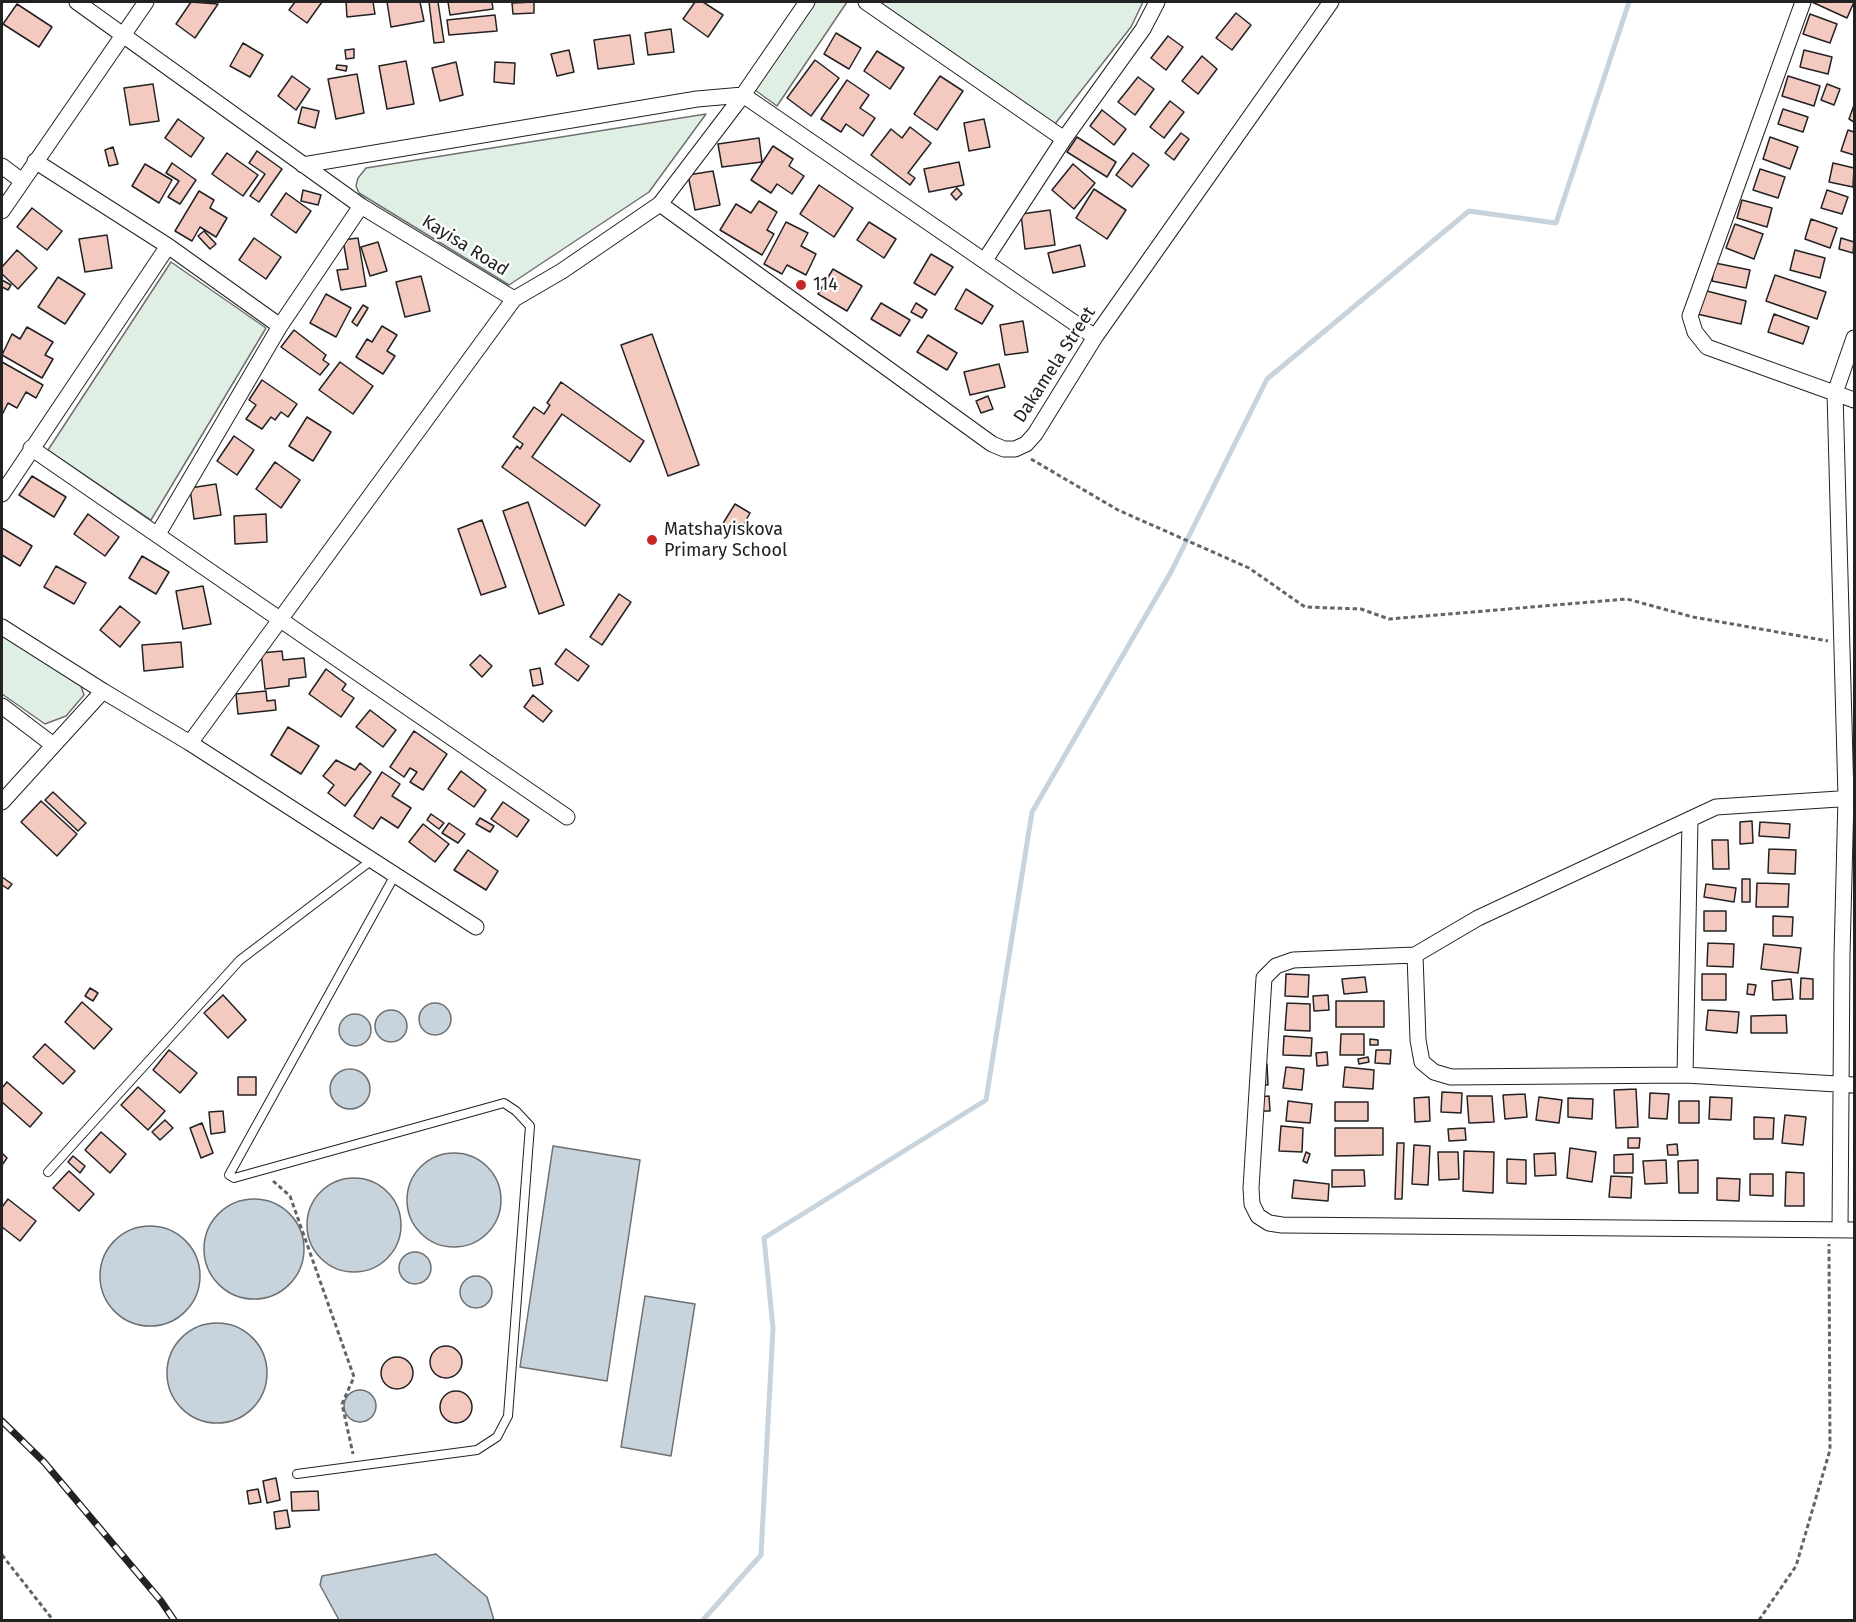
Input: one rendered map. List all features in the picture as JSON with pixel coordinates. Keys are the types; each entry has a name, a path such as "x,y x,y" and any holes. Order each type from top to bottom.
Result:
{"street":[{"name":"Kayisa Road","path":"78,2 361,206 514,299 562,271 660,204 743,94 807,2"},
{"path":"2,211 146,2"},
{"path":"866,2 1064,139"},
{"path":"985,260 1064,139 1143,29 1157,2"},
{"name":"Dakamela Street","path":"1004,449 1026,444 1035,434 1095,337 1331,2"},
{"path":"1803,2 1690,316 1695,332 1707,347 1854,400"},
{"path":"303,165 697,99 743,94 1095,337"},
{"path":"35,161 168,246 280,327"},
{"path":"2,166 22,181"},
{"path":"660,204 992,444 1004,449"},
{"path":"158,534 280,327 361,206"},
{"path":"2,494 168,246"},
{"path":"190,743 514,299"},
{"path":"1850,798 1716,807 1478,918 1415,955 1293,960 1276,966 1264,978 1251,1188 1252,1204 1258,1216 1269,1223 1841,1230 1848,1085 1850,798 1848,644 1835,393 1854,338"},
{"path":"31,448 567,817"},
{"path":"2,627 190,743 476,927"},
{"path":"2,802 52,744 103,691"},
{"path":"2,706 52,744"},
{"path":"1684,1075 1690,819"},
{"path":"1415,955 1418,1040 1422,1062 1434,1072 1451,1077 1684,1075 1848,1085"}],"lane":[{"path":"48,1172 240,960 373,859"},
{"path":"297,1474 477,1450 497,1437 508,1416 530,1126 516,1111 504,1103 234,1178 229,1175 395,875"}],"path":[{"path":"1004,449 1038,461 1118,510 1249,568 1305,607 1361,609 1389,619 1627,599 1693,617 1848,644"},
{"path":"268,1176 290,1196 354,1377 342,1404 357,1466"},
{"path":"1759,1620 1796,1566 1830,1450 1841,1230"},
{"path":"2,1555 53,1620"}],"green space":[{"path":"814,2 847,2 777,106 755,90 755,86"},
{"path":"879,2 1143,2 1131,27 1055,124"},
{"path":"706,114 649,192 509,285 359,193 356,186 358,178 366,168"},
{"path":"171,262 266,328 151,520 48,450"},
{"path":"2,632 80,683 84,695 66,716 45,724 2,694"}],"shaded area":[{"path":"435,1003 446,1008 451,1019 446,1030 435,1035 424,1030 419,1019 424,1008"},
{"path":"391,1010 402,1015 407,1026 402,1037 391,1042 380,1037 375,1026 380,1015"},
{"path":"355,1014 366,1019 371,1030 366,1041 355,1046 344,1041 339,1030 344,1019"},
{"path":"350,1069 358,1070 364,1075 369,1081 369,1097 364,1103 358,1108 350,1109 342,1108 336,1103 331,1097 330,1089 331,1081 336,1075 342,1070"},
{"path":"553,1146 640,1160 607,1381 520,1367"},
{"path":"445,1153 463,1153 488,1166 498,1182 501,1200 498,1218 488,1234 463,1247 445,1247 420,1234 407,1209 407,1191 420,1166"},
{"path":"345,1178 363,1178 388,1191 398,1207 401,1225 398,1243 388,1259 363,1272 345,1272 320,1259 307,1234 307,1216 320,1191"},
{"path":"254,1199 273,1203 289,1214 300,1230 304,1249 300,1268 289,1284 273,1295 254,1299 235,1295 219,1284 208,1268 204,1249 208,1230 219,1214 235,1203"},
{"path":"150,1226 169,1230 185,1241 196,1257 200,1276 196,1295 185,1311 169,1322 150,1326 131,1322 115,1311 104,1295 100,1276 104,1257 115,1241 131,1230"},
{"path":"415,1252 426,1257 431,1268 426,1279 415,1284 404,1279 399,1268 404,1257"},
{"path":"476,1276 487,1281 492,1292 487,1303 476,1308 465,1303 460,1292 465,1281"},
{"path":"645,1296 695,1304 671,1456 621,1447"},
{"path":"217,1323 236,1327 252,1338 263,1354 267,1373 263,1392 252,1408 236,1419 217,1423 198,1419 182,1408 171,1392 167,1373 171,1354 182,1338 198,1327"},
{"path":"360,1390 371,1395 376,1406 371,1417 360,1422 349,1417 344,1406 349,1395"},
{"path":"436,1554 487,1597 494,1620 339,1620 320,1585 322,1576"}],"building":[{"path":"191,2 218,4 195,38 176,24"},
{"path":"295,2 322,2 307,23 289,10"},
{"path":"346,2 373,2 375,14 347,17"},
{"path":"387,2 420,2 424,21 391,27"},
{"path":"429,2 438,2 444,42 434,43"},
{"path":"448,2 492,2 493,9 450,15"},
{"path":"534,2 534,13 513,14 512,3"},
{"path":"695,2 703,2 723,15 708,37 683,19"},
{"path":"1812,2 1854,2 1847,18"},
{"path":"17,4 52,27 39,47 3,24"},
{"path":"1236,13 1251,25 1232,50 1216,38"},
{"path":"1810,14 1837,24 1830,43 1803,34"},
{"path":"495,15 497,31 449,35 447,20"},
{"path":"671,29 674,52 648,55 645,33"},
{"path":"836,33 861,48 849,69 824,54"},
{"path":"630,35 634,64 598,69 594,40"},
{"path":"1168,36 1183,47 1166,70 1151,58"},
{"path":"243,43 263,55 250,77 230,66"},
{"path":"354,49 354,58 346,59 345,50"},
{"path":"569,50 574,72 557,76 551,54"},
{"path":"1804,50 1832,57 1828,74 1800,67"},
{"path":"877,51 904,68 890,89 864,71"},
{"path":"1202,56 1217,69 1198,94 1182,81"},
{"path":"815,60 839,78 811,116 787,98"},
{"path":"406,61 414,104 387,109 379,66"},
{"path":"456,62 463,95 440,101 432,68"},
{"path":"495,62 515,63 514,84 494,82"},
{"path":"337,65 347,66 346,71 336,69"},
{"path":"357,74 364,113 336,119 328,79"},
{"path":"292,76 310,89 296,110 278,96"},
{"path":"940,76 963,91 937,130 914,114"},
{"path":"1788,76 1820,86 1814,106 1782,96"},
{"path":"1138,77 1154,89 1135,115 1118,102"},
{"path":"847,80 869,95 860,108 875,118 863,136 846,124 841,132 821,119"},
{"path":"153,84 159,121 130,125 124,88"},
{"path":"1827,84 1840,89 1834,105 1821,100"},
{"path":"1170,101 1184,112 1164,138 1150,127"},
{"path":"1854,105 1854,122 1849,119"},
{"path":"302,107 319,111 315,128 298,123"},
{"path":"1783,109 1808,117 1803,132 1778,124"},
{"path":"1102,110 1126,129 1114,145 1090,126"},
{"path":"178,119 204,138 191,157 165,138"},
{"path":"984,119 990,147 969,151 964,123"},
{"path":"910,127 931,143 908,173 915,178 910,185 871,155 891,129 902,138"},
{"path":"1848,130 1854,132 1854,155 1841,151"},
{"path":"1181,133 1189,139 1174,160 1165,153"},
{"path":"1077,137 1116,162 1107,177 1067,152"},
{"path":"1770,137 1798,147 1790,169 1763,159"},
{"path":"759,138 762,162 722,167 718,144"},
{"path":"773,146 793,159 789,166 804,176 792,194 777,184 771,193 751,180"},
{"path":"113,147 118,164 109,166 105,150"},
{"path":"257,151 282,169 259,202 250,196 265,174 249,163"},
{"path":"227,153 258,175 243,196 212,174"},
{"path":"1133,153 1149,165 1132,187 1116,175"},
{"path":"959,162 964,185 929,192 924,169"},
{"path":"172,163 196,180 180,204 168,197 179,181 166,173"},
{"path":"1833,163 1854,168 1853,187 1829,182"},
{"path":"145,164 172,180 159,203 132,186"},
{"path":"1073,164 1095,183 1074,209 1052,190"},
{"path":"1760,169 1785,177 1778,198 1753,190"},
{"path":"713,171 720,205 695,210 688,175"},
{"path":"819,185 853,208 834,237 800,214"},
{"path":"957,188 962,194 956,200 951,194"},
{"path":"1094,189 1126,210 1107,239 1076,218"},
{"path":"303,190 321,195 318,205 301,201"},
{"path":"1827,190 1848,197 1842,214 1821,208"},
{"path":"199,191 214,200 210,208 227,218 216,237 200,227 192,241 175,231"},
{"path":"286,193 311,211 296,233 271,215"},
{"path":"1742,200 1772,208 1767,227 1737,218"},
{"path":"759,201 777,212 767,230 774,234 762,255 720,230 736,204 751,213"},
{"path":"32,208 62,231 47,250 17,227"},
{"path":"1050,210 1055,245 1025,249 1021,214"},
{"path":"1811,219 1837,228 1830,248 1805,239"},
{"path":"786,222 808,233 801,246 816,254 806,275 787,265 782,274 764,264"},
{"path":"869,222 896,239 884,258 857,240"},
{"path":"1735,224 1763,234 1754,259 1726,248"},
{"path":"204,231 216,244 210,249 198,236"},
{"path":"107,235 112,268 85,272 79,239"},
{"path":"254,238 281,257 266,279 239,260"},
{"path":"358,238 366,286 341,290 337,270 348,269 343,240"},
{"path":"1841,238 1854,242 1853,253 1839,249"},
{"path":"378,242 387,271 370,276 361,247"},
{"path":"1080,245 1085,266 1053,273 1048,253"},
{"path":"17,250 37,268 18,289 2,274 2,267"},
{"path":"1795,250 1825,258 1820,278 1790,270"},
{"path":"931,254 953,267 935,295 914,283"},
{"path":"1715,263 1750,270 1746,288 1712,281"},
{"path":"833,269 862,286 847,311 818,294"},
{"path":"1775,275 1826,292 1817,319 1766,301"},
{"path":"421,276 430,311 405,317 396,282"},
{"path":"58,277 85,294 65,324 38,307"},
{"path":"2,280 11,285 8,290 2,287"},
{"path":"966,289 993,306 982,324 955,309"},
{"path":"1703,290 1746,301 1741,324 1697,314"},
{"path":"326,294 351,308 336,337 310,323"},
{"path":"881,303 910,320 900,336 871,319"},
{"path":"916,303 927,310 922,318 911,312"},
{"path":"363,305 368,308 357,326 352,322"},
{"path":"1774,314 1809,327 1803,344 1768,332"},
{"path":"1023,321 1028,352 1005,355 1000,325"},
{"path":"382,326 397,335 387,351 395,356 383,374 356,357 367,339 372,342"},
{"path":"27,327 53,342 45,355 53,359 42,378 2,355 12,334 20,339"},
{"path":"294,330 326,355 323,360 329,364 320,375 281,347"},
{"path":"652,334 699,465 668,476 621,345"},
{"path":"928,335 957,353 947,370 917,352"},
{"path":"2,362 43,385 36,398 26,392 17,408 8,403 2,415"},
{"path":"340,362 373,386 353,414 319,390"},
{"path":"999,364 1005,387 970,395 964,372"},
{"path":"262,380 297,404 288,417 281,412 275,420 271,417 262,429 246,419 256,405 249,400"},
{"path":"561,382 644,441 630,462 562,414 532,457 600,505 585,526 502,467 517,446 520,449 523,444 513,437 534,407 544,414 550,405 547,403"},
{"path":"988,396 993,409 981,413 976,401"},
{"path":"307,417 331,432 313,461 289,446"},
{"path":"234,436 254,450 237,475 217,461"},
{"path":"275,462 300,480 281,508 256,489"},
{"path":"32,476 66,497 54,517 19,495"},
{"path":"216,484 221,515 194,519 190,488"},
{"path":"528,502 564,605 539,614 503,511"},
{"path":"735,504 750,513 738,535 722,525"},
{"path":"88,514 119,537 105,556 74,534"},
{"path":"266,514 267,542 235,544 234,516"},
{"path":"482,520 506,587 481,595 458,529"},
{"path":"2,528 32,546 20,566 2,555"},
{"path":"142,556 169,572 156,594 129,578"},
{"path":"56,566 86,583 74,604 44,587"},
{"path":"203,586 211,624 183,629 176,591"},
{"path":"619,594 631,602 602,645 590,637"},
{"path":"120,606 140,622 120,647 100,630"},
{"path":"181,642 183,667 144,671 142,645"},
{"path":"566,649 589,666 578,681 555,664"},
{"path":"282,651 283,660 304,658 306,677 289,679 289,686 265,689 261,653"},
{"path":"480,655 492,666 482,677 470,665"},
{"path":"540,668 543,684 533,686 530,670"},
{"path":"326,669 346,684 342,690 354,698 341,717 309,694"},
{"path":"266,691 267,701 275,700 276,710 238,714 236,694"},
{"path":"533,695 552,711 543,722 524,707"},
{"path":"370,710 396,730 383,747 356,727"},
{"path":"288,727 319,746 301,774 271,755"},
{"path":"414,731 447,754 423,790 410,782 417,772 410,768 404,777 390,767"},
{"path":"336,760 355,770 360,763 371,772 345,806 328,793 334,785 323,776"},
{"path":"461,771 486,790 474,807 448,789"},
{"path":"382,772 400,784 392,796 411,808 398,828 381,817 373,829 354,816"},
{"path":"53,792 86,823 78,831 45,800"},
{"path":"41,801 77,834 57,856 21,822"},
{"path":"503,802 529,820 517,837 491,819"},
{"path":"431,814 444,823 439,829 427,820"},
{"path":"480,818 494,826 490,832 476,824"},
{"path":"1752,821 1753,843 1740,844 1740,822"},
{"path":"1760,822 1790,824 1789,838 1759,836"},
{"path":"449,823 465,834 458,843 442,833"},
{"path":"423,824 449,844 435,862 409,842"},
{"path":"1712,840 1728,840 1729,869 1713,869"},
{"path":"1769,849 1796,850 1795,874 1768,873"},
{"path":"468,850 498,871 486,890 454,870"},
{"path":"2,877 12,884 8,889 2,885"},
{"path":"1742,879 1750,879 1750,902 1742,902"},
{"path":"1757,883 1789,884 1788,907 1756,907"},
{"path":"1706,884 1736,888 1734,902 1704,897"},
{"path":"1704,911 1726,911 1726,931 1704,931"},
{"path":"1773,916 1793,917 1792,936 1773,936"},
{"path":"1708,943 1734,944 1733,967 1707,966"},
{"path":"1764,944 1801,948 1798,973 1761,969"},
{"path":"1286,974 1309,975 1308,997 1285,996"},
{"path":"1702,974 1726,974 1726,1000 1702,1000"},
{"path":"1365,977 1367,992 1344,994 1342,979"},
{"path":"1801,978 1813,979 1813,999 1800,999"},
{"path":"1791,979 1793,999 1773,1000 1772,981"},
{"path":"1748,984 1756,985 1754,995 1747,994"},
{"path":"90,988 98,993 93,1001 85,996"},
{"path":"223,995 246,1020 228,1038 204,1013"},
{"path":"1328,995 1329,1010 1314,1011 1313,996"},
{"path":"1336,1001 1384,1001 1384,1027 1336,1027"},
{"path":"82,1002 112,1029 94,1049 65,1022"},
{"path":"1287,1003 1310,1004 1310,1031 1285,1030"},
{"path":"1708,1010 1739,1012 1737,1033 1706,1030"},
{"path":"1786,1015 1787,1033 1751,1033 1751,1016"},
{"path":"1341,1034 1364,1034 1364,1055 1340,1055"},
{"path":"1284,1036 1312,1038 1311,1056 1283,1055"},
{"path":"1370,1039 1378,1040 1378,1045 1370,1045"},
{"path":"45,1044 75,1071 63,1084 33,1057"},
{"path":"169,1050 197,1073 180,1093 153,1070"},
{"path":"1376,1050 1391,1050 1390,1064 1375,1063"},
{"path":"1327,1052 1328,1065 1317,1066 1316,1053"},
{"path":"1368,1057 1369,1062 1359,1064 1358,1059"},
{"path":"1267,1064 1268,1085 1263,1085 1262,1065"},
{"path":"1286,1067 1304,1069 1302,1090 1283,1088"},
{"path":"1345,1067 1374,1070 1373,1089 1343,1087"},
{"path":"238,1077 256,1077 256,1095 238,1095"},
{"path":"7,1082 42,1113 30,1127 2,1102 2,1088"},
{"path":"138,1087 165,1111 148,1130 121,1105"},
{"path":"1636,1089 1638,1127 1616,1128 1614,1090"},
{"path":"1442,1092 1462,1093 1461,1113 1441,1112"},
{"path":"1650,1093 1669,1094 1667,1119 1649,1118"},
{"path":"1525,1094 1527,1117 1505,1119 1503,1095"},
{"path":"1269,1096 1270,1111 1262,1111 1260,1097"},
{"path":"1467,1096 1492,1096 1494,1122 1469,1123"},
{"path":"1429,1097 1430,1121 1415,1122 1414,1098"},
{"path":"1539,1097 1562,1100 1559,1123 1536,1120"},
{"path":"1710,1097 1732,1098 1731,1120 1709,1119"},
{"path":"1568,1098 1593,1099 1592,1119 1568,1117"},
{"path":"1288,1101 1312,1104 1310,1123 1286,1121"},
{"path":"1679,1101 1699,1101 1699,1123 1679,1123"},
{"path":"1335,1102 1368,1102 1368,1121 1335,1121"},
{"path":"223,1111 225,1132 211,1134 209,1112"},
{"path":"1785,1115 1806,1117 1803,1145 1782,1143"},
{"path":"1754,1117 1774,1118 1773,1139 1754,1139"},
{"path":"165,1120 173,1128 160,1140 152,1132"},
{"path":"202,1123 213,1153 201,1158 190,1128"},
{"path":"1281,1126 1303,1128 1302,1152 1279,1151"},
{"path":"1335,1128 1383,1128 1383,1155 1335,1156"},
{"path":"1465,1128 1466,1140 1449,1141 1448,1129"},
{"path":"101,1132 126,1154 110,1173 85,1150"},
{"path":"1628,1138 1640,1138 1639,1148 1628,1148"},
{"path":"1397,1143 1404,1143 1402,1199 1395,1199"},
{"path":"1677,1144 1678,1155 1668,1155 1667,1145"},
{"path":"1414,1145 1430,1146 1428,1185 1412,1184"},
{"path":"1570,1148 1596,1152 1592,1182 1567,1178"},
{"path":"1464,1151 1494,1152 1493,1193 1463,1191"},
{"path":"1306,1152 1310,1154 1307,1163 1303,1161"},
{"path":"1438,1152 1458,1152 1459,1179 1439,1180"},
{"path":"2,1153 7,1158 2,1165"},
{"path":"1555,1153 1556,1175 1535,1176 1534,1154"},
{"path":"1633,1154 1633,1173 1614,1173 1614,1155"},
{"path":"73,1156 85,1166 80,1173 68,1162"},
{"path":"1507,1159 1526,1160 1526,1184 1507,1183"},
{"path":"1666,1160 1667,1183 1645,1184 1643,1161"},
{"path":"1698,1160 1698,1193 1679,1193 1678,1161"},
{"path":"1332,1170 1364,1170 1365,1186 1332,1187"},
{"path":"69,1171 94,1194 79,1211 53,1188"},
{"path":"1786,1172 1804,1173 1804,1206 1785,1206"},
{"path":"1750,1174 1773,1174 1773,1196 1750,1195"},
{"path":"1611,1176 1632,1177 1631,1198 1609,1197"},
{"path":"1717,1178 1740,1179 1739,1201 1717,1200"},
{"path":"1294,1180 1329,1184 1328,1201 1292,1198"},
{"path":"8,1199 36,1221 20,1241 2,1227 2,1207"},
{"path":"446,1346 457,1351 462,1362 457,1373 446,1378 435,1373 430,1362 435,1351"},
{"path":"397,1357 408,1362 413,1373 408,1384 397,1389 386,1384 381,1373 386,1362"},
{"path":"456,1391 467,1396 472,1407 467,1418 456,1423 445,1418 440,1407 445,1396"},
{"path":"276,1478 280,1500 267,1503 263,1481"},
{"path":"258,1489 261,1502 249,1504 247,1491"},
{"path":"318,1491 319,1510 292,1511 291,1492"},
{"path":"287,1510 290,1527 276,1529 274,1512"}],"waterway":[{"path":"703,1620 761,1555 773,1328 764,1238 986,1100 1032,812 1171,572 1267,379 1469,211 1556,223 1629,2"}],"railway":[{"path":"2,1421 44,1462 161,1601 174,1620"}],"place":[{"name":"114","path":"801,285"},
{"name":"Matshayiskova Primary School","path":"652,540"}]}
